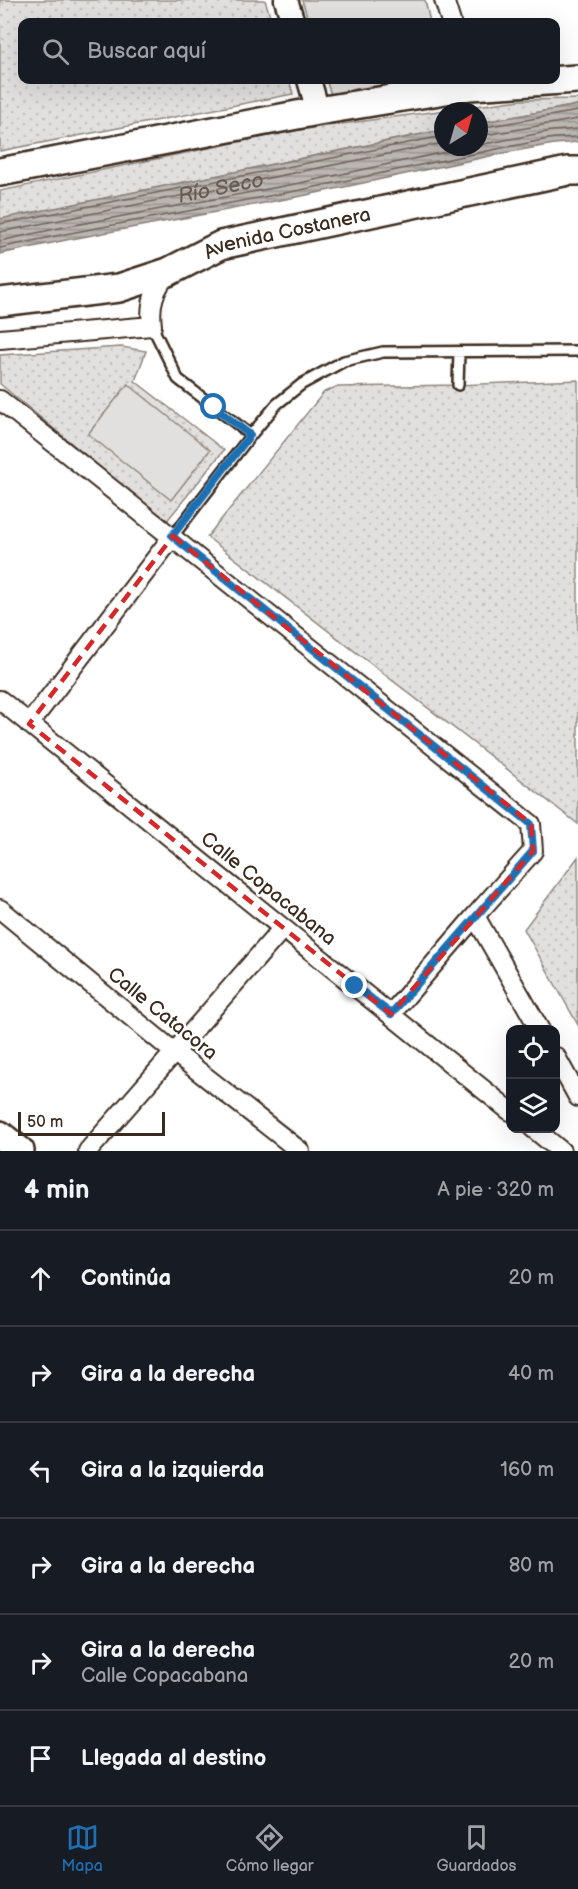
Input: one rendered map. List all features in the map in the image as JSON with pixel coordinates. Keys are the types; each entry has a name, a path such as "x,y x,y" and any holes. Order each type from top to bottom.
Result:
{"main road":[{"path":"560,80 578,79"},
{"path":"0,172 464,84"},
{"name":"Avenida Costanera","path":"0,302 119,288 168,272 221,245 568,171 578,171"},
{"path":"0,1135 20,1151"}],"street":[{"path":"286,0 291,18"},
{"path":"444,0 450,18"},
{"path":"310,84 318,111"},
{"path":"0,339 152,326 150,310 153,298 157,287 168,272"},
{"path":"0,400 531,824 533,851 391,1014"},
{"path":"29,724 172,536"},
{"name":"Calle Copacabana","path":"0,700 506,1108"},
{"name":"Calle Catacora","path":"0,909 174,1052 300,1151"},
{"path":"475,916 538,1025"},
{"path":"88,1151 283,928"},
{"path":"560,1066 578,1097"},
{"path":"539,1133 561,1151"}],"lane":[{"path":"152,326 178,379 250,435"},
{"path":"172,536 250,435 277,404 302,384 344,361 384,352 578,351"},
{"path":"458,385 459,352"}],"highlighted area":[{"path":"173,536 531,824 533,851 391,1014 29,724"}],"shaded area":[{"path":"0,0 265,0 271,18 18,18 18,84 290,84 293,94 0,151"},
{"path":"302,0 425,0 429,18 308,18"},
{"path":"327,84 392,84 331,95"},
{"path":"578,99 578,105 488,121 488,104 521,100"},
{"path":"434,112 434,132 0,219 0,191 297,130"},
{"path":"121,347 146,351 135,381 224,450 166,522 0,384 0,355"},
{"path":"578,380 578,824 207,537 324,392 336,387"},
{"path":"128,384 210,450 171,500 88,434"},
{"path":"578,857 578,1025 524,929"}],"water":[{"name":"Río Seco","path":"578,105 578,142 504,153 302,196 0,254 0,219 434,132 434,156 488,156 488,121"}],"route":[{"path":"214,407 250,435 172,536 531,824 533,851 391,1014 355,986"}]}
